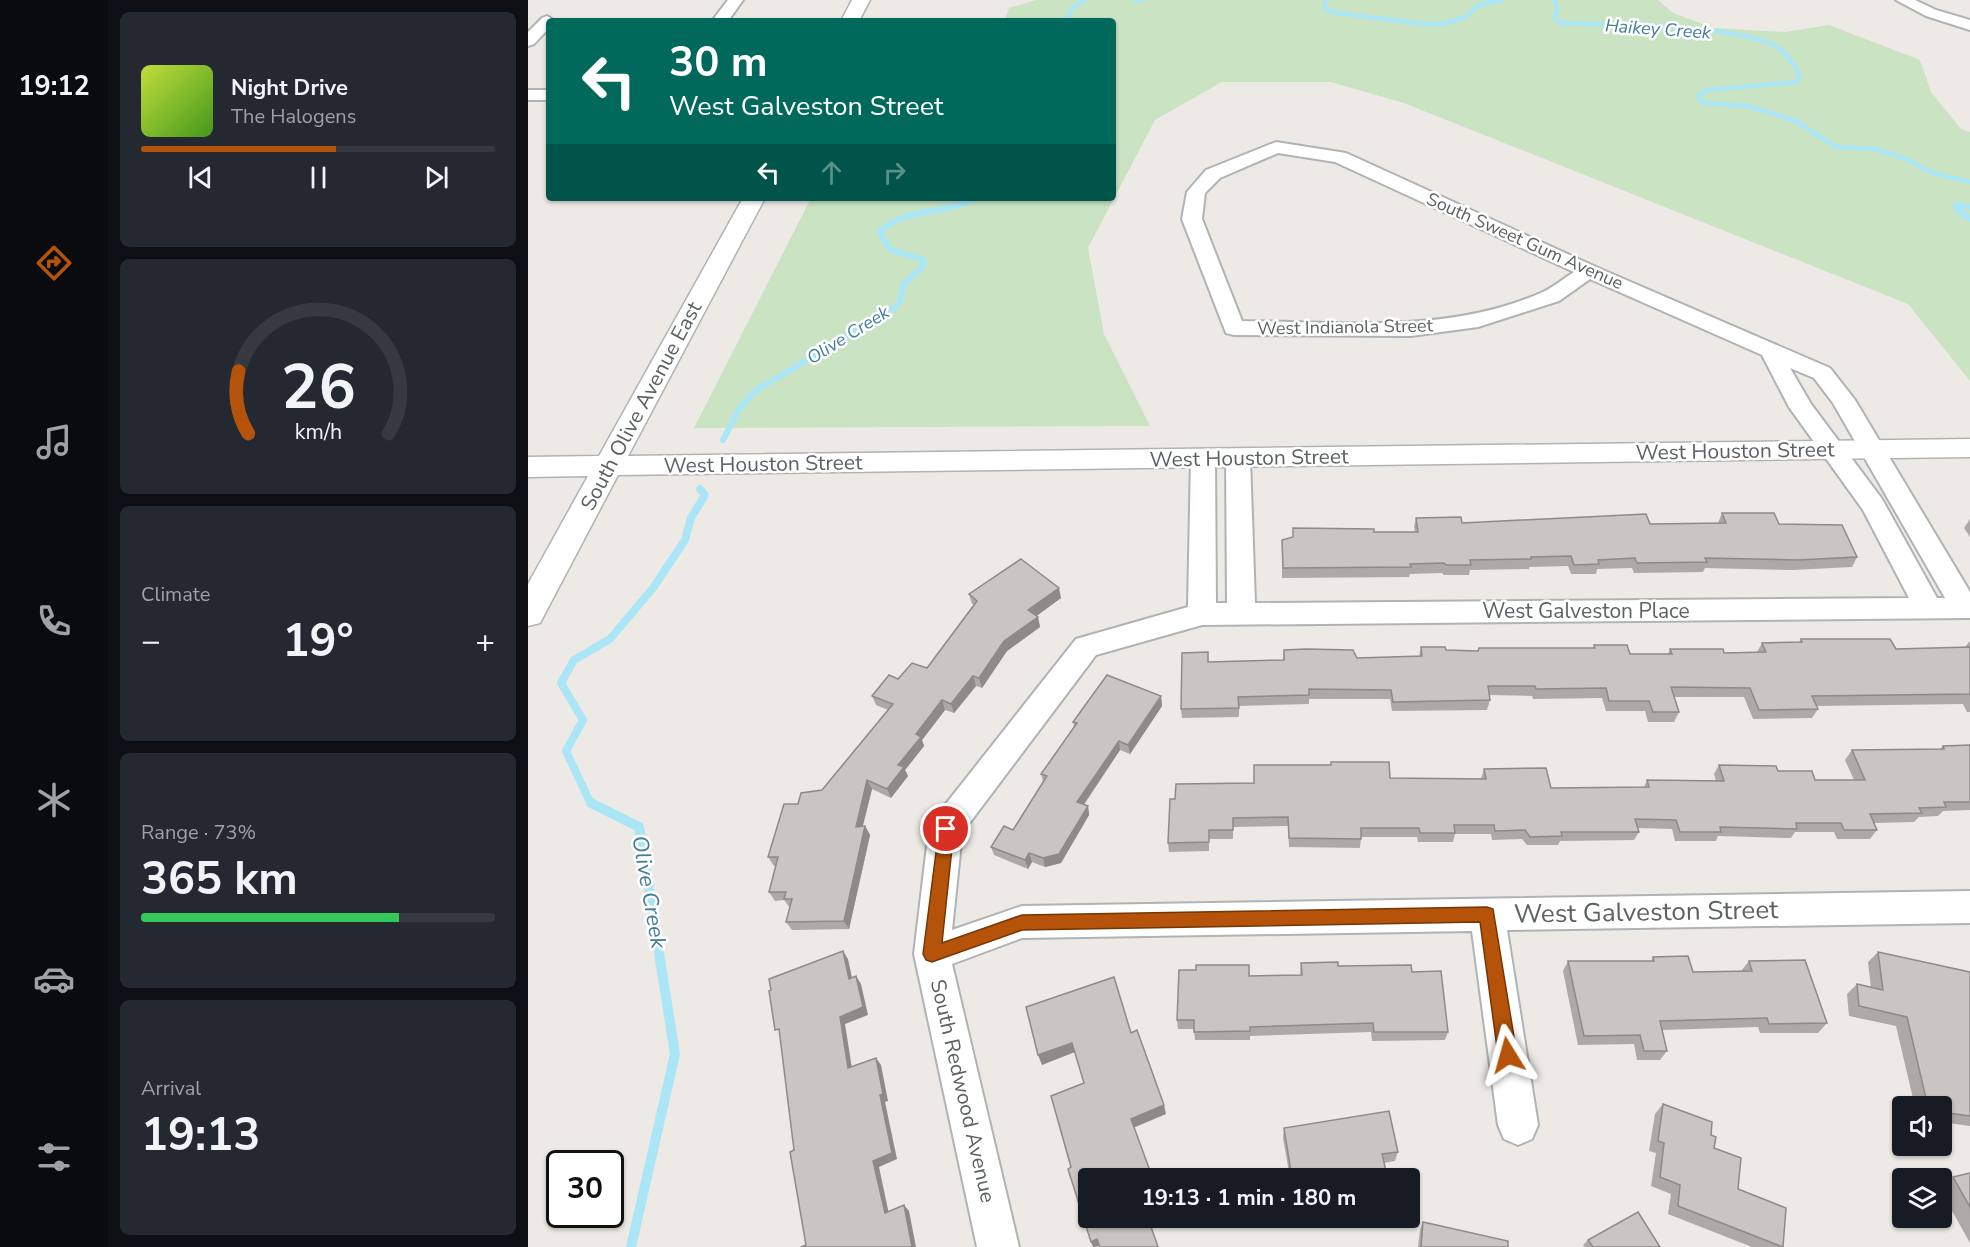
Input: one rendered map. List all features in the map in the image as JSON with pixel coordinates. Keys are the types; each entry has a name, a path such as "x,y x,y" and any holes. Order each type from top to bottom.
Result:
{"main road":[{"path":"852,18 861,0"},
{"name":"South Olive Avenue East","path":"528,614 752,201"},
{"name":"West Houston Street","path":"528,467 1970,448"}],"street":[{"path":"722,18 736,0"},
{"path":"1903,0 1931,13 1970,25"},
{"path":"528,21 546,21"},
{"path":"528,41 546,22"},
{"path":"528,95 546,95"},
{"name":"South Sweet Gum Avenue","path":"1234,328 1192,219 1196,192 1213,174 1276,147 1340,157 1589,271 1822,373 1843,400 1967,608"},
{"name":"West Indianola Street","path":"1234,328 1411,329 1478,320 1551,296 1589,271"},
{"path":"1771,350 1781,376 1805,415 1865,494 1929,608"},
{"path":"1202,614 1203,458"},
{"path":"1238,458 1241,614"},
{"name":"West Galveston Place","path":"1202,614 1967,608"},
{"name":"South Redwood Avenue","path":"998,1247 932,954 946,829 1086,646 1202,614"},
{"name":"West Galveston Street","path":"932,954 1022,922 1970,907"},
{"path":"1487,914 1518,1125"}],"green space":[{"path":"1036,0 1658,0 1673,13 1713,28 1785,32 1829,25 1920,60 1931,92 1961,129 1970,132 1970,381 1908,304 1404,103 1331,82 1222,82 1155,120 1116,195 1116,18 1006,18 1009,8"},
{"path":"809,201 1113,201 1088,248 1104,334 1150,426 694,428"}],"building":[{"path":"1722,513 1774,513 1779,524 1842,525 1857,557 1798,560 1705,558 1707,562 1637,563 1635,558 1598,560 1599,564 1574,565 1571,556 1470,560 1471,565 1446,565 1444,563 1410,564 1411,567 1283,568 1282,540 1293,537 1293,528 1418,532 1416,518 1461,517 1462,523 1646,514 1650,524 1726,523"},
{"path":"1021,559 1059,588 1028,610 1038,617 1004,641 979,678 973,676 951,704 942,700 916,734 921,737 898,765 904,767 887,789 867,780 856,827 865,826 844,921 786,922 792,899 784,899 786,892 769,892 778,857 768,857 784,804 798,804 801,793 822,790 893,704 872,696 889,675 898,679 912,663 927,668 977,601 969,594"},
{"path":"1801,639 1890,639 1896,649 1970,647 1970,694 1812,696 1818,709 1759,710 1750,688 1671,687 1679,712 1653,712 1649,701 1609,701 1606,688 1536,689 1535,686 1488,686 1490,700 1393,702 1391,690 1309,689 1309,695 1238,697 1239,708 1181,709 1182,653 1208,652 1208,662 1284,660 1284,650 1306,649 1353,650 1357,658 1422,656 1421,647 1478,651 1479,648 1595,648 1594,645 1627,645 1630,654 1672,654 1670,649 1723,649 1724,653 1766,652 1762,643 1802,642"},
{"path":"1107,675 1161,696 1128,745 1119,741 1077,802 1088,806 1059,854 1043,858 1029,853 1025,860 991,847 1004,826 1013,830 1047,776 1041,774 1077,723 1073,722"},
{"path":"1970,745 1970,802 1944,802 1946,807 1919,808 1922,813 1870,814 1877,830 1844,830 1841,823 1796,823 1797,829 1720,827 1721,832 1680,832 1676,820 1635,819 1639,832 1561,832 1562,836 1530,837 1525,830 1495,831 1494,825 1454,825 1455,833 1420,833 1419,828 1361,828 1361,839 1289,838 1288,817 1233,818 1233,830 1209,830 1209,842 1168,843 1170,799 1175,799 1176,784 1254,783 1254,765 1389,762 1390,778 1486,779 1484,769 1546,768 1551,788 1649,787 1647,780 1724,781 1719,765 1776,766 1778,771 1812,771 1815,780 1865,780 1852,750 1944,749 1943,746"},
{"path":"843,951 849,979 856,976 863,1007 840,1017 848,1068 876,1058 883,1094 880,1095 892,1153 873,1161 885,1213 904,1205 912,1247 801,1247 806,1245 790,1152 794,1150 779,1029 775,1030 769,979"},
{"path":"1878,952 1970,972 1970,1116 1952,1114 1952,1096 1925,1096 1907,1017 1859,1006 1857,984 1883,990"},
{"path":"1688,956 1693,972 1752,971 1749,961 1805,960 1827,1023 1769,1024 1767,1018 1660,1021 1667,1051 1644,1051 1640,1035 1584,1036 1568,961 1654,961 1653,957"},
{"path":"1338,962 1338,966 1411,965 1412,972 1441,971 1448,1032 1374,1032 1373,1023 1250,1027 1250,1031 1194,1032 1194,1020 1177,1020 1179,970 1196,970 1196,965 1249,965 1249,976 1302,975 1301,963"},
{"path":"1114,977 1131,1033 1137,1030 1164,1105 1131,1119 1149,1168 1078,1168 1078,1201 1051,1096 1084,1083 1072,1043 1038,1055 1026,1007"},
{"path":"1663,1104 1712,1122 1711,1135 1716,1137 1714,1148 1741,1158 1738,1189 1786,1208 1783,1247 1678,1206 1680,1185 1660,1177 1664,1143 1658,1141"},
{"path":"1389,1111 1398,1152 1382,1154 1385,1168 1290,1168 1284,1128"},
{"path":"1970,1173 1970,1207 1953,1177"},
{"path":"1638,1212 1660,1247 1593,1247 1588,1240"},
{"path":"1423,1222 1508,1241 1508,1247 1421,1247"},
{"path":"1087,1228 1151,1228 1158,1247 1100,1247 1097,1239 1091,1242"}],"waterway":[{"name":"Olive Creek","path":"1066,18 1073,8 1085,0"},
{"name":"Olive Creek","path":"1133,0 1144,0"},
{"name":"Haikey Creek","path":"1325,0 1326,10 1336,13 1425,24 1443,24 1465,17 1479,5 1502,0"},
{"name":"Haikey Creek","path":"1554,0 1558,11 1554,17 1560,23 1675,27 1708,30 1763,41 1787,55 1800,76 1797,82 1709,90 1698,95 1703,103 1748,106 1796,121 1836,147 1875,149 1906,159 1933,173 1970,182"},
{"name":"Olive Creek","path":"723,440 739,409 756,390 889,312 900,302 903,285 923,266 924,260 891,250 879,232 889,224 912,215 970,201"},
{"name":"Haikey Creek","path":"1970,207 1956,205 1957,209 1970,219"},
{"name":"Olive Creek","path":"594,804 590,802 566,751 583,720 561,683 574,660 610,639 653,588 685,540 691,518 705,495 700,489"},
{"name":"Olive Creek","path":"591,803 639,827 675,1054 631,1247"}],"route":[{"path":"946,829 932,954 1022,922 1487,914 1508,1055"}]}
